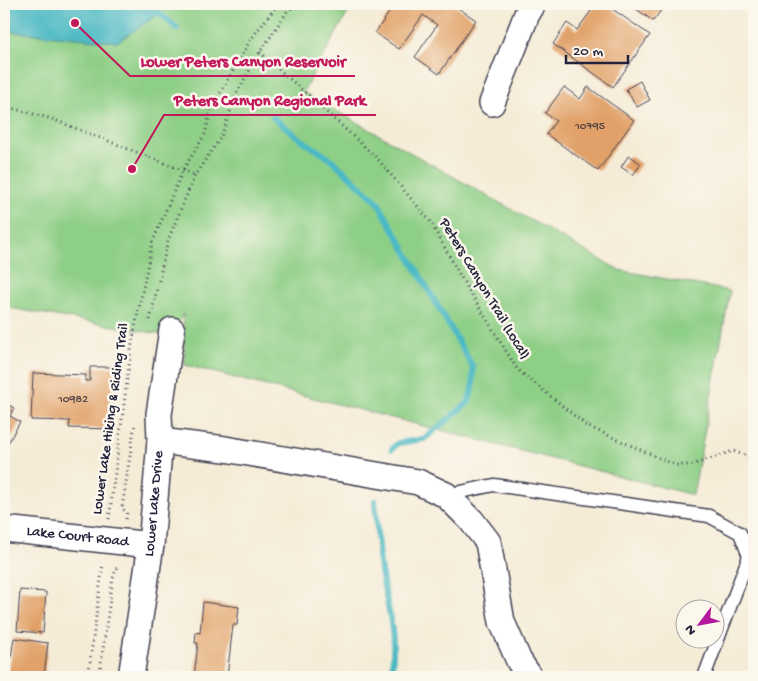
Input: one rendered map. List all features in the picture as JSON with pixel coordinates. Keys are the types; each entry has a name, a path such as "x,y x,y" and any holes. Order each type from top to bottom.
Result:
{"street":[{"path":"492,103 527,14 533,4"},
{"name":"Lower Lake Drive","path":"132,677 151,545 160,441 159,414 172,330"},
{"path":"160,441 225,449 418,482 446,495 471,520 488,542 502,622 520,661 530,677"},
{"name":"Lake Court Road","path":"4,529 151,545"}],"lane":[{"path":"446,495 494,485 709,516 740,532 752,556 704,677"}],"path":[{"name":"Lower Lake Hiking & Riding Trail","path":"88,677 132,343 152,244 183,170 205,134 211,109 246,47 278,4"},
{"path":"4,106 52,119 195,175 221,137 237,93 260,52 287,12 297,4"},
{"name":"Peters Canyon Trail (Local)","path":"260,52 376,157 430,221 462,279 518,369 587,426 675,465 692,465 718,458 733,451 744,455 754,464"}],"green space":[{"path":"4,4 353,4 303,92 619,270 730,291 693,495 185,365 183,314 171,336 4,307"}],"water":[{"path":"4,4 165,4 156,16 117,42 5,31"}],"building":[{"path":"395,4 452,4 476,20 439,74 415,57 437,25 423,15 399,49 375,33"},
{"path":"596,4 605,4 650,35 613,87 553,44 567,23 577,30"},
{"path":"629,4 666,4 653,21"},
{"path":"640,81 650,100 637,107 626,89"},
{"path":"564,87 580,99 588,87 634,120 598,171 546,134 556,121 545,113"},
{"path":"629,155 641,164 633,175 621,167"},
{"path":"90,367 114,367 113,429 69,428 70,421 31,420 33,373 86,375 85,381 90,381"},
{"path":"4,402 14,408 10,416 20,422 4,450"},
{"path":"20,590 46,592 43,633 17,631"},
{"path":"203,602 239,607 237,625 233,625 227,677 194,677 198,643 195,643 196,632 200,633"},
{"path":"14,638 48,643 44,677 8,677"}],"waterway":[{"path":"148,4 177,28"},
{"path":"273,117 299,138 332,160 377,201 473,367 473,387 468,403 424,439 398,443 392,449"},
{"path":"375,501 380,562 393,636 390,677"}],"place":[{"name":"Lower Peters Canyon Reservoir","path":"75,23"},
{"name":"Peters Canyon Regional Park","path":"132,169"}]}
